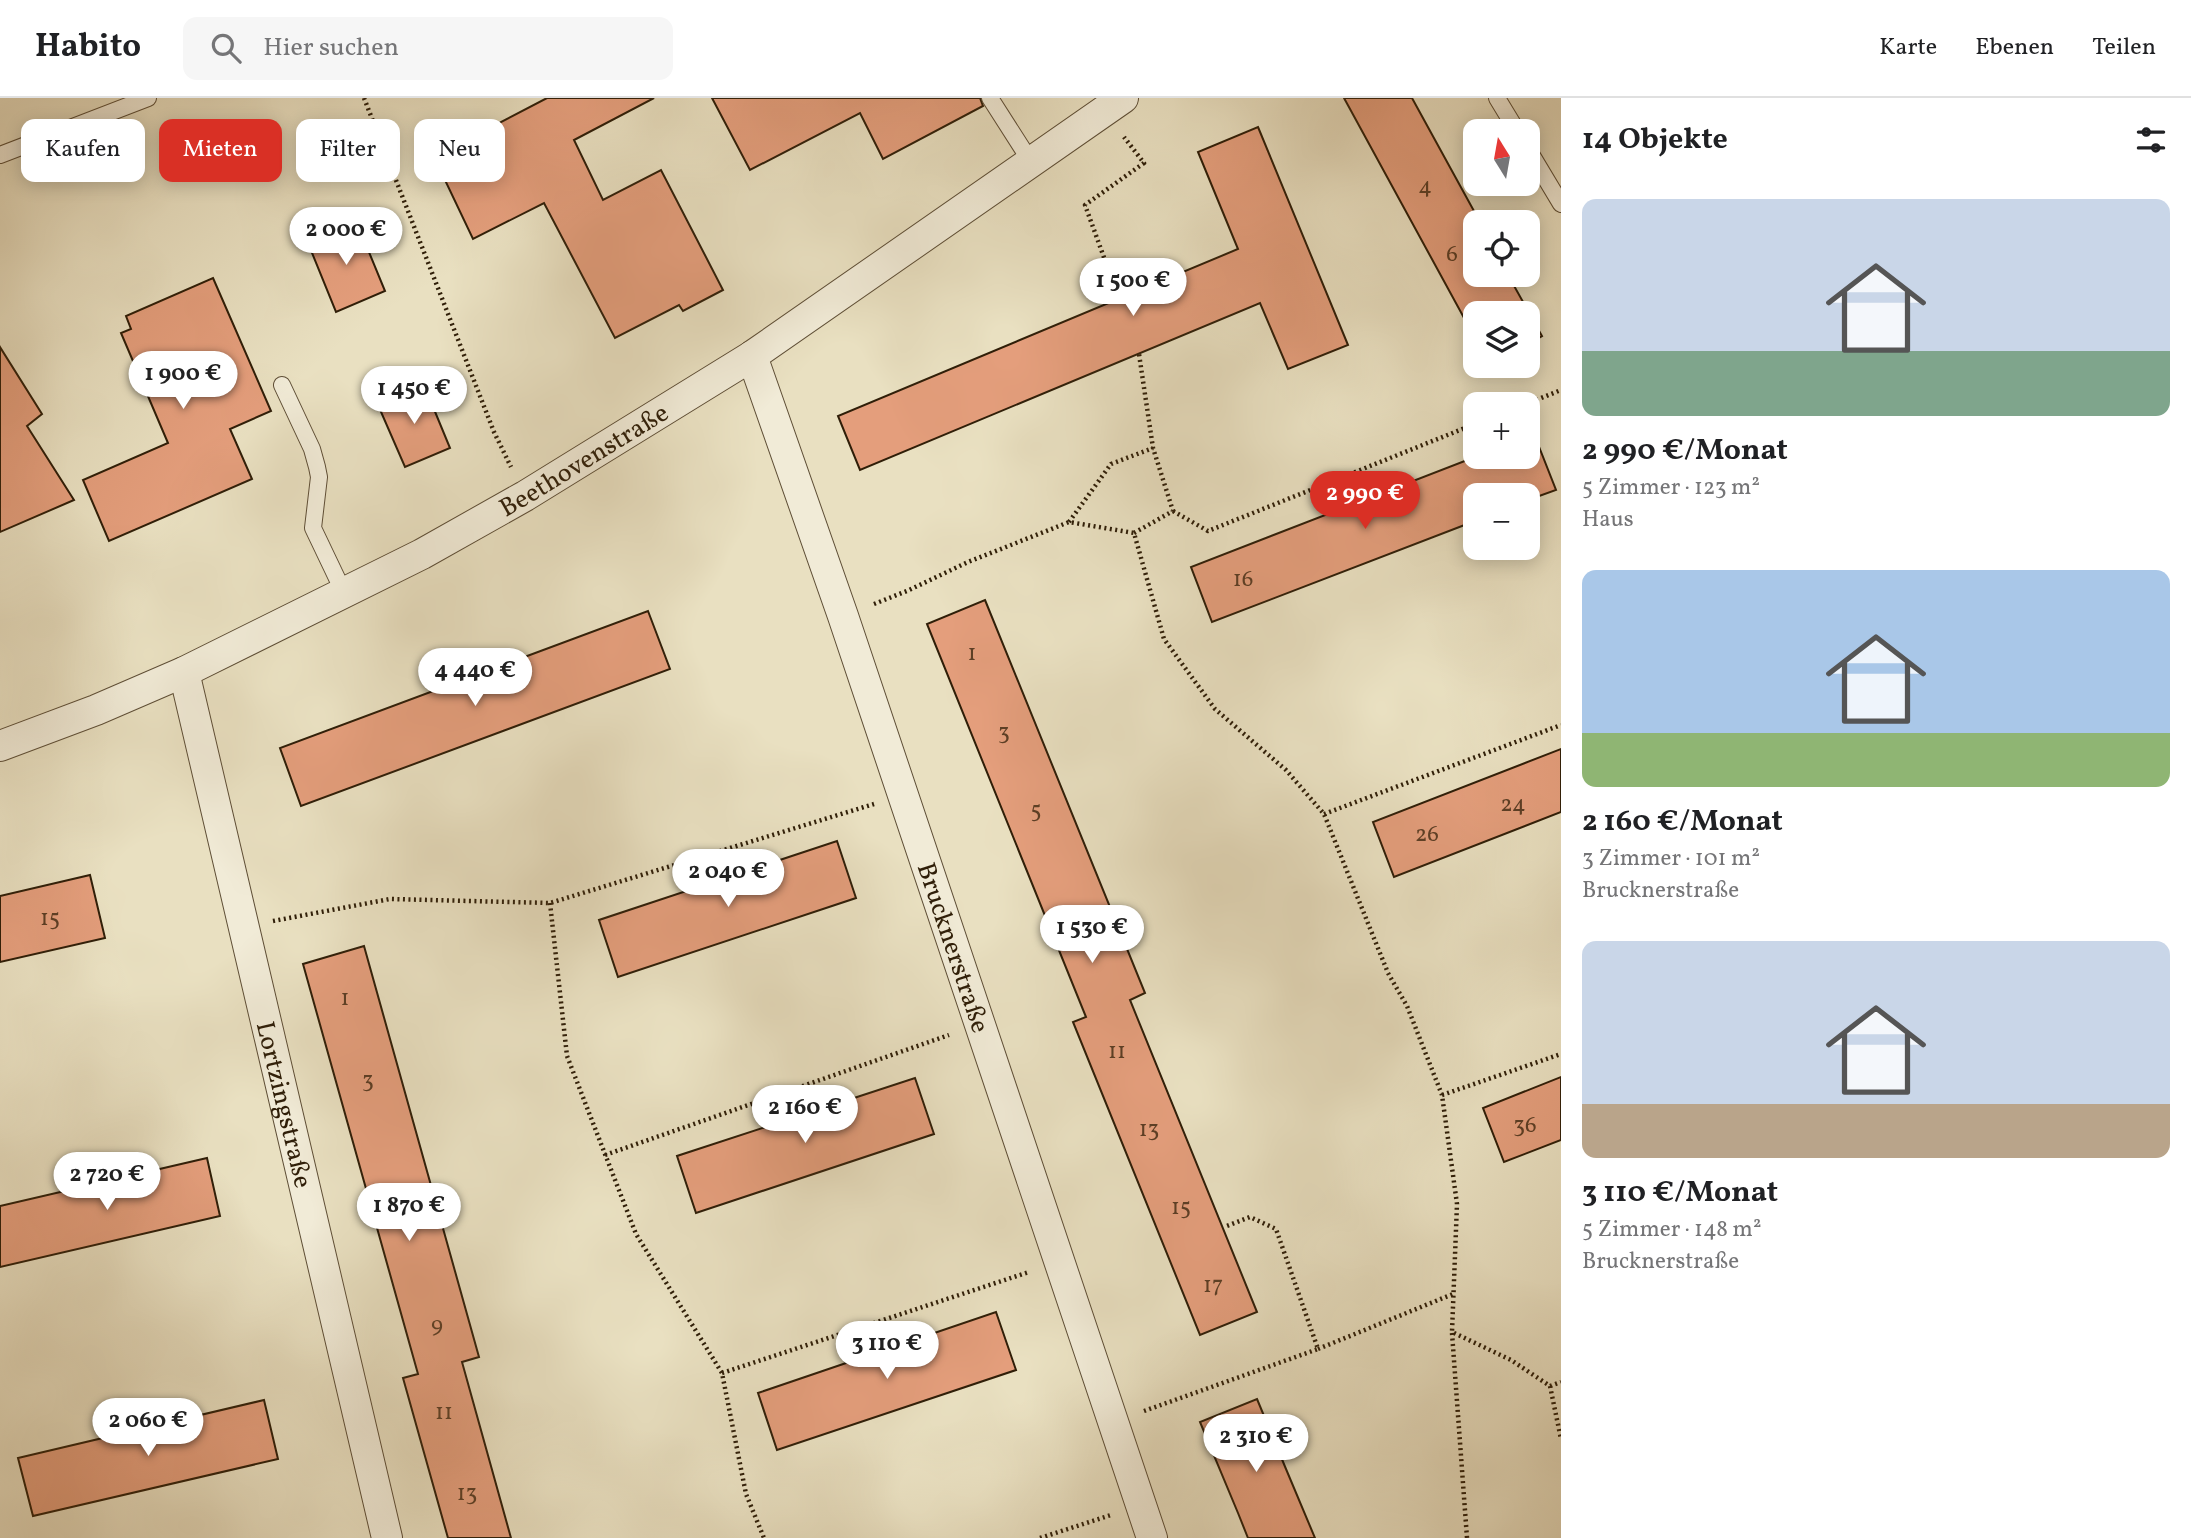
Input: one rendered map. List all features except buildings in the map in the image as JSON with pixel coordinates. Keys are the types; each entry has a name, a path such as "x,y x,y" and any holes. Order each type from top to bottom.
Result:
{"street":[{"name":"Beethovenstraße","path":"0,746 96,710 184,672 422,554 524,496 752,356 1114,104"},
{"name":"Brucknerstraße","path":"752,356 843,616 1152,1538"},
{"name":"Lortzingstraße","path":"184,672 241,927 342,1340 387,1538"}],"lane":[{"path":"0,155 148,98"},
{"path":"990,98 1031,162"},
{"path":"1497,98 1510,119"},
{"path":"1540,169 1561,204"},
{"path":"282,385 312,449 317,467 319,477 313,528 344,593"}],"path":[{"path":"364,98 494,432 524,496"},
{"path":"1114,104 1144,163 1085,205 1119,299"},
{"path":"1139,354 1153,448 1173,511 1208,531 1463,429"},
{"path":"1540,398 1561,390"},
{"path":"1069,522 1111,464 1153,448"},
{"path":"843,616 1069,522 1135,533 1173,511"},
{"path":"1135,533 1164,639 1215,709 1286,769 1324,814 1388,973 1407,1006 1442,1095 1457,1204 1452,1332 1467,1538"},
{"path":"1324,814 1561,726"},
{"path":"241,927 390,899 550,903 842,815 902,794"},
{"path":"550,903 566,1056 636,1234 722,1373 746,1494 764,1538"},
{"path":"605,1155 980,1025"},
{"path":"1442,1095 1561,1054"},
{"path":"1224,1227 1250,1217 1276,1230 1318,1349"},
{"path":"722,1373 1060,1262"},
{"path":"1114,1422 1318,1349 1453,1294"},
{"path":"1452,1332 1511,1360 1550,1386 1561,1439"},
{"path":"1550,1386 1561,1382"},
{"path":"1040,1538 1142,1505"}]}
